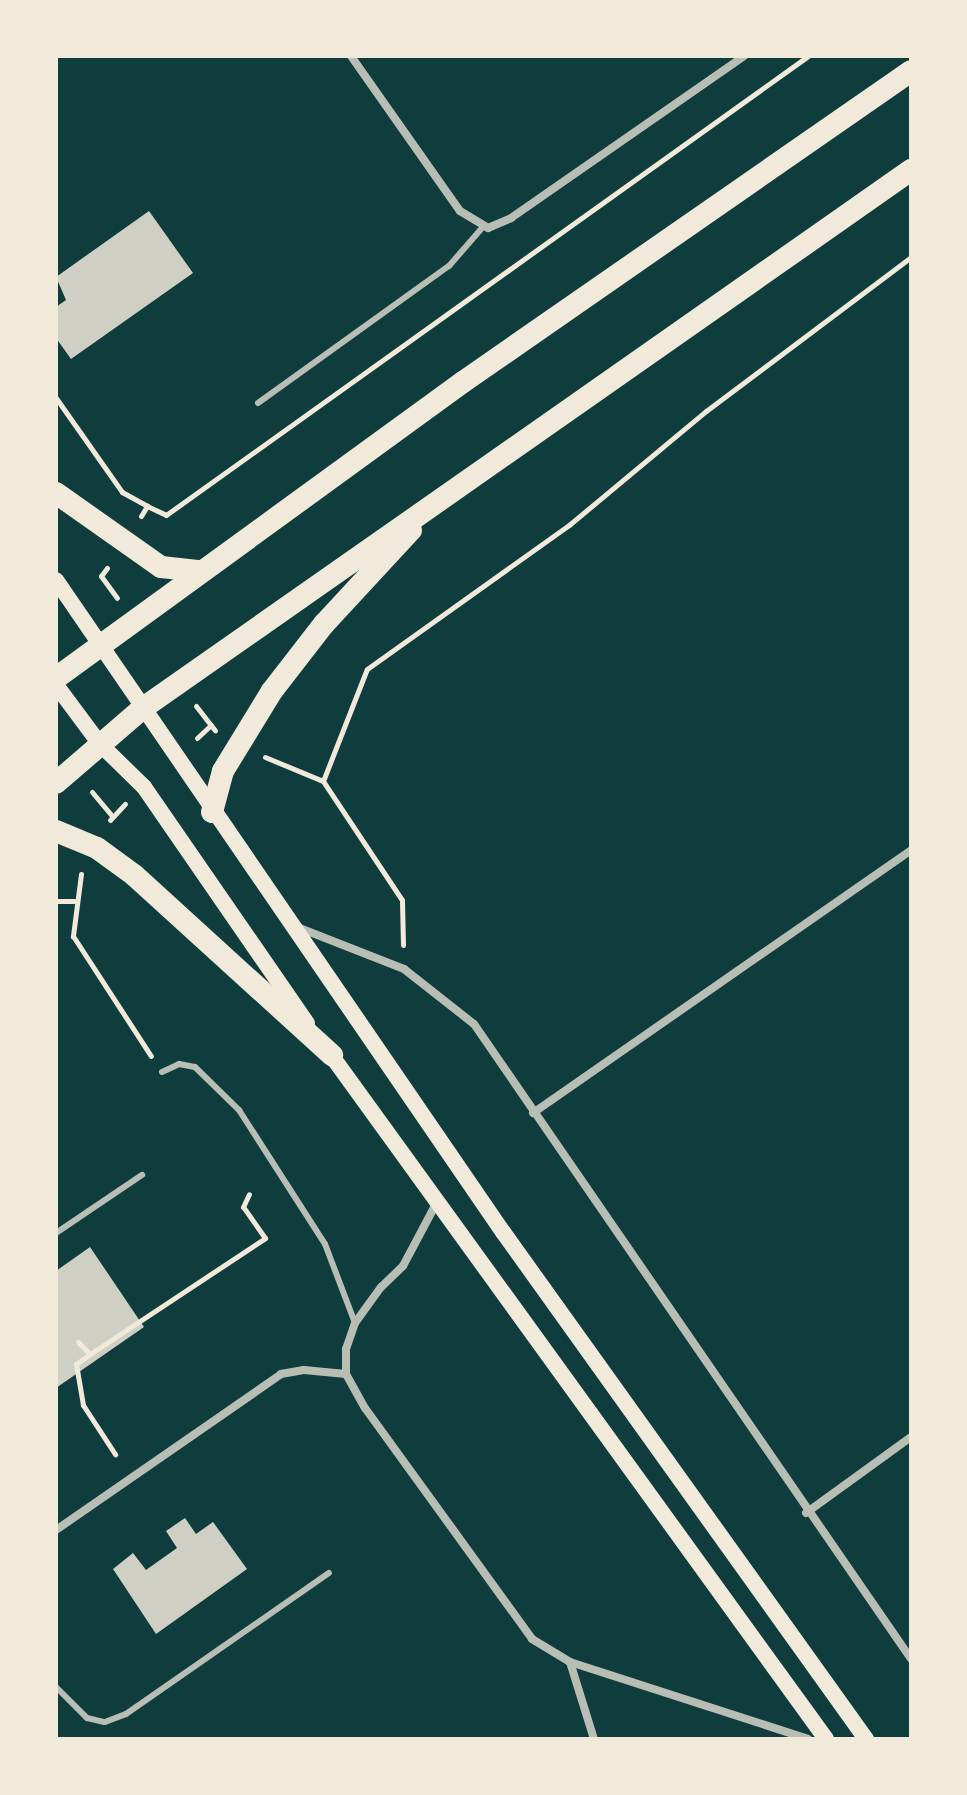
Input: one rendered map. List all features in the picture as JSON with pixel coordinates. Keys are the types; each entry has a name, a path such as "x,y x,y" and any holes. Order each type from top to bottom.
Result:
{"highway":[{"path":"56,678 200,571 911,71"},
{"path":"56,783 143,708 911,170"},
{"path":"56,493 161,567 200,571"},
{"path":"212,812 223,771 272,691 324,624 439,500"},
{"path":"56,831 97,848 169,905 332,1055"}],"main road":[{"path":"56,580 286,922 866,1739"},
{"path":"56,685 99,743 144,787 332,1055 826,1739"}],"street":[{"path":"351,56 454,203 482,228 511,218 744,56"},
{"path":"533,1113 911,850"},
{"path":"286,922 404,969 474,1024 806,1513 911,1659"},
{"path":"438,1199 403,1266 355,1323 346,1349 346,1374 518,1627 570,1662 808,1739"},
{"path":"56,1530 281,1374 304,1370 346,1374"},
{"path":"806,1513 911,1437"},
{"path":"570,1662 594,1739"}],"lane":[{"path":"258,403 449,266 482,228"},
{"path":"162,1072 179,1064 195,1067 239,1110 325,1244 355,1323"},
{"path":"56,1233 142,1175"},
{"path":"56,1687 87,1718 105,1722 126,1714 329,1573"}],"path":[{"path":"404,969 402,900 323,781 367,669 569,525 706,411 911,257"},
{"path":"56,398 122,492 147,506"},
{"path":"112,816 97,848 82,866 74,901 73,936 162,1072"},
{"path":"56,901 74,901"},
{"path":"115,1454 83,1405 76,1364 265,1238 243,1207 249,1194"},
{"path":"78,1342 90,1354"}],"building":[{"path":"149,211 193,273 71,359 56,338 56,307 66,300 56,277"},
{"path":"90,1247 144,1327 56,1388 56,1271"},
{"path":"185,1518 196,1534 213,1522 247,1569 156,1634 113,1569 133,1553 146,1570 177,1548 166,1531"}]}
